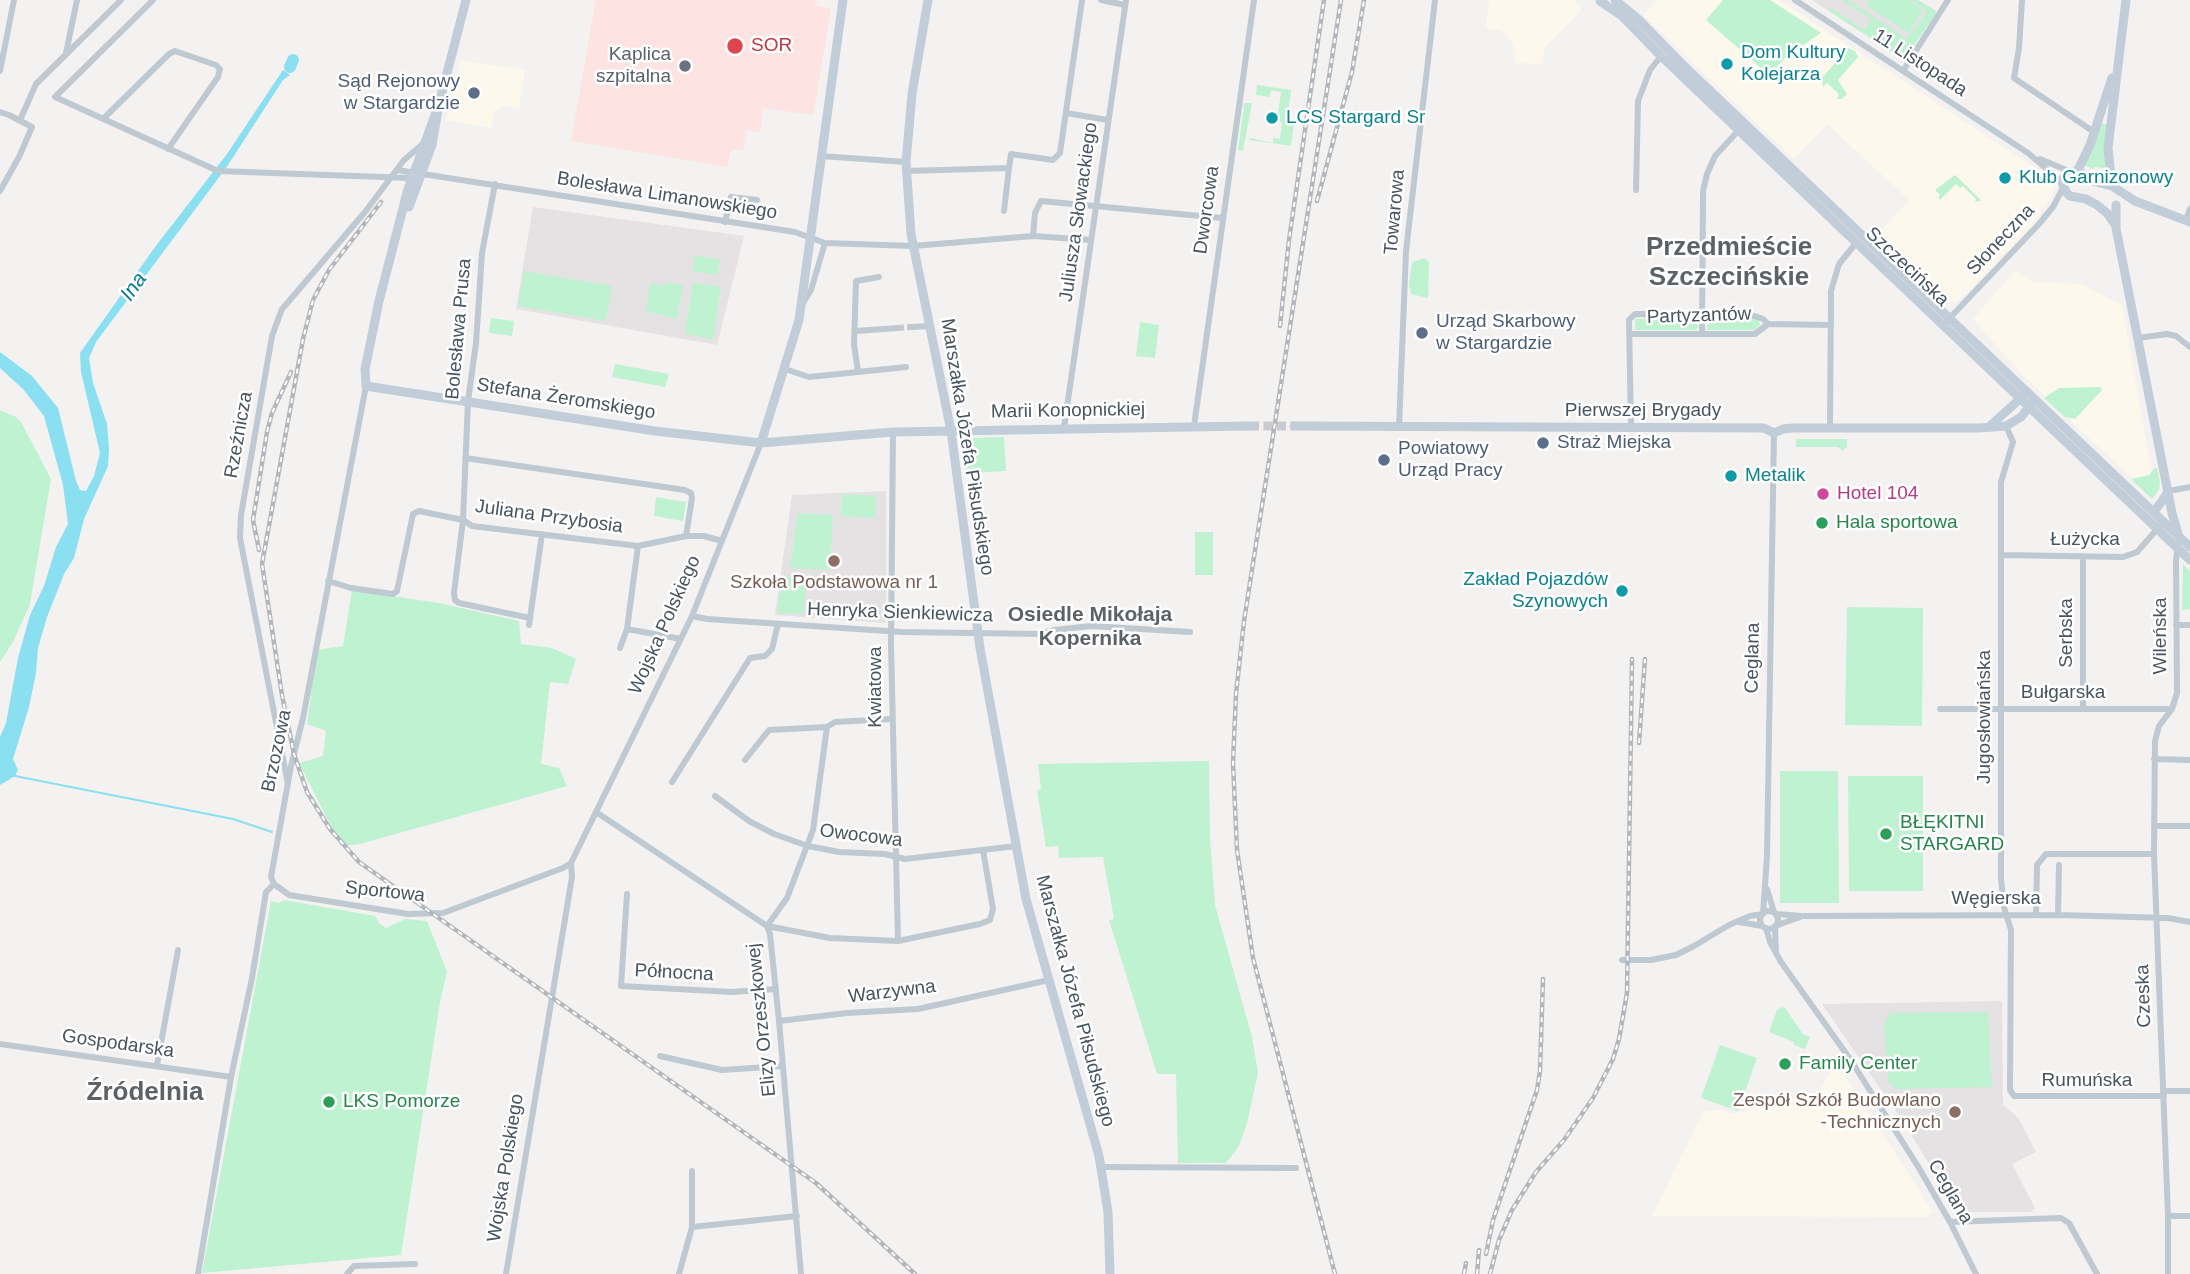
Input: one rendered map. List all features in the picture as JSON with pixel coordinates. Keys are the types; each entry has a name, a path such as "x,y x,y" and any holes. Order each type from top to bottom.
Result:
{"street":[{"path":"0,71 14,0"},
{"path":"65,55 77,0"},
{"path":"20,120 36,84 121,0"},
{"name":"Bolesława Limanowskiego","path":"153,0 55,97 208,169 409,178 419,174"},
{"path":"419,174 424,143 439,104 466,0"},
{"name":"Wojska Polskiego","path":"506,1274 572,877 571,863 692,616 761,443 785,369 801,306 843,0"},
{"name":"Marszałka Józefa Piłsudskiego","path":"928,0 912,94 906,166 913,246 951,431 978,632 1026,899 1101,1167 1108,1212 1110,1274"},
{"path":"1004,211 1011,154 1049,160 1057,159 1060,153 1082,0"},
{"path":"1101,0 1126,3"},
{"name":"Dworcowa","path":"1194,426 1254,0"},
{"name":"Towarowa","path":"1399,427 1406,251 1435,0"},
{"path":"1590,0 1600,0"},
{"name":"Szczecińska","path":"1600,0 1622,16 1739,130 1859,238"},
{"name":"Szczecińska","path":"1615,0 1638,19 1946,322 2019,398 2161,525 2179,536 2190,547"},
{"name":"11 Listopada","path":"1795,0 2028,153 2062,185"},
{"path":"1903,71 1948,0"},
{"path":"2022,0 2020,48 2014,78 2095,132"},
{"path":"2126,0 2108,148 2114,188 2118,194 2116,221 2172,513 2179,536"},
{"name":"Juliusza Słowackiego","path":"1064,428 1126,3"},
{"path":"103,119 175,51 216,65 220,69 218,77 168,149"},
{"path":"1636,190 1638,101 1650,70 1661,56"},
{"path":"2074,172 2095,132 2116,70"},
{"path":"419,174 437,124 439,104"},
{"path":"0,112 32,127 0,191"},
{"path":"1066,113 1108,120"},
{"path":"1702,334 1703,191 1707,174 1716,156 1739,130"},
{"name":"Rzeźnicza","path":"288,784 240,538 243,502 272,336 282,309 414,149 424,143"},
{"name":"11 Listopada","path":"2028,153 2074,172"},
{"path":"820,156 906,166 1009,168"},
{"name":"Bolesława Limanowskiego","path":"397,170 795,232 825,243 913,246 1033,236 1091,240"},
{"path":"2116,221 2086,199 2070,196 2062,185 2066,174 2074,172 2114,188 2134,202 2188,221 2190,209"},
{"name":"Brzozowa","path":"198,1274 266,892 274,884 271,877 288,784 366,386 365,369 379,301 408,189 419,174"},
{"name":"Bolesława Prusa","path":"495,184 482,253 476,343 468,401 463,520 455,600 530,621 542,534"},
{"name":"Słoneczna","path":"2053,207 2062,185"},
{"name":"Słoneczna","path":"1946,322 2053,207 2070,196"},
{"path":"725,222 730,197 757,200"},
{"path":"1033,236 1035,213 1041,201 1222,218"},
{"path":"2103,210 2117,204 2134,202"},
{"path":"2116,221 2134,202"},
{"path":"1830,428 1831,291 1835,274 1859,238"},
{"path":"801,306 811,289 825,243"},
{"path":"858,372 854,344 856,281 879,277"},
{"name":"Partyzantów","path":"1631,428 1629,320 1635,314 1755,316 1768,324"},
{"name":"Szczecińska","path":"1946,322 2034,397 2154,512 2178,549 2190,560"},
{"name":"Partyzantów","path":"1629,334 1755,334 1768,324 1831,324"},
{"path":"912,327 930,326"},
{"path":"856,331 898,328"},
{"path":"2138,338 2167,334 2176,336 2190,347"},
{"path":"785,369 809,377 906,367"},
{"name":"Stefana Żeromskiego","path":"366,386 655,431 761,443"},
{"path":"1990,426 2019,398 2034,397 2030,408 2006,426"},
{"name":"Marii Konopnickiej","path":"761,443 893,432 1250,426"},
{"name":"Pierwszej Brygady","path":"1294,426 1764,428 1774,433 1783,429 1969,429 2006,426"},
{"name":"Jugosłowiańska","path":"2006,426 2014,442 2001,482 2001,878 2011,930 2011,1094"},
{"name":"Kwiatowa","path":"893,432 892,719 898,941"},
{"name":"Ceglana","path":"1763,914 1766,884 1774,433"},
{"path":"465,458 685,490 691,493 692,498 686,536"},
{"path":"2154,512 2169,491 2190,487"},
{"name":"Juliana Przybosia","path":"328,581 351,588 393,594 397,591 413,514 419,511 463,520 472,526 638,546 686,536 704,536 722,541"},
{"path":"2161,525 2172,513"},
{"name":"Łużycka","path":"2001,555 2123,557 2131,555 2161,525"},
{"name":"Wileńska","path":"2172,709 2177,693 2179,536"},
{"path":"620,648 627,629 638,546"},
{"name":"Serbska","path":"2083,557 2083,709"},
{"name":"Henryka Sienkiewicza","path":"692,616 892,632 1039,634 1054,629 1091,626 1190,632"},
{"path":"672,782 750,658 765,656 772,649 778,624"},
{"path":"2176,625 2190,625"},
{"path":"627,629 681,639"},
{"name":"Bułgarska","path":"1940,709 2172,709"},
{"name":"Bułgarska","path":"2145,709 2164,719"},
{"path":"2164,719 2172,709"},
{"path":"745,760 769,730 827,727 835,722 892,719"},
{"name":"Czeska","path":"2164,719 2157,732 2154,759 2154,854 2168,1274"},
{"path":"827,727 818,807 808,846 787,898 766,926 830,938 898,941 980,924 990,920 993,909 983,850"},
{"path":"2154,759 2190,760"},
{"name":"Owocowa","path":"715,796 749,821 774,834 808,846 839,852 896,858 1016,846"},
{"name":"Elizy Orzeszkowej","path":"596,812 766,926 770,933 801,1274"},
{"path":"2154,826 2190,826"},
{"path":"2036,915 2037,865 2046,854 2154,854"},
{"name":"Sportowa","path":"274,884 289,895 408,914 443,913 571,863"},
{"path":"2058,915 2059,865"},
{"name":"Ceglana","path":"1766,884 1775,913"},
{"name":"Północna","path":"627,894 621,986 732,992 776,989"},
{"path":"1622,960 1651,960 1676,955 1737,922 1768,911 1775,913 1778,920 1775,926 1776,953"},
{"name":"Węgierska","path":"1775,913 1802,916 2058,915 2156,918 2190,922"},
{"path":"1763,914 1761,919 1765,927"},
{"name":"Węgierska","path":"1775,926 1802,916"},
{"path":"1737,922 1775,926"},
{"name":"Ceglana","path":"1765,927 1776,953 1850,1059 1950,1222 1976,1274"},
{"path":"157,1065 178,950"},
{"name":"Warzywna","path":"779,1021 847,1013 918,1009 1049,980"},
{"name":"Gospodarska","path":"0,1044 231,1077"},
{"path":"660,1056 722,1070 783,1066"},
{"name":"Rumuńska","path":"2011,1094 2041,1097 2190,1091"},
{"path":"1101,1167 1296,1168"},
{"path":"679,1274 692,1227 692,1171"},
{"path":"692,1227 797,1216"},
{"path":"2168,1216 2190,1216"},
{"path":"1950,1222 2061,1218 2068,1223 2097,1274"},
{"path":"346,1274 354,1266 415,1264"}],"shaded area":[{"path":"596,0 815,0 815,5 831,9 813,115 763,108 760,132 746,130 743,150 731,150 727,167 571,141"},
{"path":"1489,0 1576,0 1575,3 1582,9 1545,48 1542,64 1516,63 1513,44 1502,31 1486,28"},
{"path":"1657,0 1779,0 2049,177 2055,185 2052,196 2029,228 1969,290 1957,301 1946,303 1876,236 1909,200 1827,124 1794,159 1643,15"},
{"path":"1812,0 1918,0 1935,10 1903,59"},
{"path":"461,60 525,70 519,109 503,106 498,111 494,110 491,128 446,120"},
{"path":"533,207 744,236 717,345 516,309"},
{"path":"2016,270 2034,282 2082,284 2122,306 2154,485 2150,496 2023,375 1973,319"},
{"name":"Szkoła Podstawowa nr 1","path":"886,491 886,623 775,615 792,495"},
{"name":"Zespół Szkół Budowlano -Technicznych","path":"2002,1001 2003,1104 2019,1119 2036,1152 2012,1164 2035,1208 2030,1212 1958,1212 1904,1123 1822,1004"},
{"path":"1835,1061 1933,1212 1926,1217 1652,1216 1703,1112 1721,1109 1733,1114 1819,1093"}],"green space":[{"path":"1723,0 1770,0 1821,33 1788,55 1772,72 1765,67 1762,69 1706,20"},
{"path":"1842,0 1848,0 1907,39 1927,11 1911,0 1918,0 1937,12 1904,60 1829,11 1831,8 1864,30 1871,19"},
{"path":"1869,0 1908,0 1923,10 1908,33 1866,5"},
{"path":"1848,48 1855,51 1858,57 1838,80 1847,94 1842,99 1837,99 1839,94 1827,83 1823,87 1822,78"},
{"path":"1257,85 1291,90 1287,122 1294,123 1291,146 1249,140 1250,138 1273,143 1273,138 1280,139 1282,123 1277,121 1281,92 1271,90 1269,97 1256,95"},
{"path":"1245,103 1252,103 1243,151 1238,150 1242,107"},
{"path":"2102,123 2107,125 2105,168 2093,169 2086,166 2085,162"},
{"path":"1955,175 1980,201 1975,202 1976,199 1963,186 1960,188 1956,184 1940,200 1940,195 1935,190"},
{"path":"695,256 720,259 718,275 693,271"},
{"path":"1425,258 1429,262 1428,298 1411,294 1409,284 1412,262"},
{"path":"524,271 612,286 606,321 518,306"},
{"path":"666,282 683,285 677,319 646,311 650,283 665,286"},
{"path":"693,283 721,287 713,339 685,334"},
{"path":"491,318 514,321 512,336 489,333"},
{"path":"1635,319 1697,319 1698,328 1635,330"},
{"path":"1708,319 1758,319 1760,325 1755,330 1707,330"},
{"path":"1140,322 1159,325 1155,358 1136,356"},
{"path":"615,364 669,374 665,387 612,377"},
{"path":"2100,387 2102,390 2075,419 2065,417 2044,398 2059,388"},
{"path":"0,410 21,422 51,479 30,604 13,642 0,662"},
{"path":"1004,437 1006,471 966,473 962,444 972,438"},
{"path":"1796,439 1847,439 1847,447 1842,451 1838,447 1796,447"},
{"path":"2155,468 2160,482 2159,490 2152,499 2131,479 2149,475"},
{"path":"842,494 876,496 875,518 841,516"},
{"path":"656,497 686,502 683,521 654,516"},
{"path":"798,513 833,515 830,570 790,568"},
{"path":"1195,532 1213,532 1213,575 1195,575"},
{"path":"2183,564 2190,571 2190,609 2182,610"},
{"path":"782,576 807,579 803,614 777,613"},
{"path":"352,590 439,603 519,621 521,644 552,648 576,659 568,684 550,682 541,764 559,768 567,786 360,844 341,846 299,763 323,756 326,731 307,724 317,650 343,646"},
{"path":"1847,607 1923,608 1922,726 1845,725"},
{"path":"1209,761 1210,839 1215,905 1252,1037 1258,1073 1239,1146 1226,1163 1178,1163 1176,1074 1157,1074 1109,920 1114,919 1103,857 1059,858 1058,846 1046,847 1037,790 1041,789 1038,764"},
{"path":"1780,771 1838,771 1839,903 1780,903"},
{"name":"BŁĘKITNI STARGARD","path":"1848,776 1923,776 1923,891 1849,891"},
{"name":"LKS Pomorze","path":"284,900 375,916 386,928 405,919 427,921 447,972 401,1255 202,1273 271,901 279,903"},
{"path":"1782,1007 1803,1034 1810,1037 1805,1049 1769,1032 1777,1010"},
{"path":"1988,1012 1992,1087 1895,1089 1888,1082 1884,1025 1890,1013"},
{"path":"1720,1045 1757,1058 1738,1111 1701,1098"}],"water":[{"path":"283,70 290,75 283,80 226,168 96,342 89,358 93,383 107,424 108,466 84,519 74,558 64,574 47,617 38,648 29,707 13,759 18,770 15,776 0,785 0,737 6,723 18,658 30,615 44,586 56,547 68,524 63,485 44,416 23,389 0,368 0,352 32,376 58,408 76,481 80,490 86,491 94,476 100,453 81,372 80,353 155,247 227,154"}],"waterway":[{"name":"Ina","path":"290,67 293,60"},
{"path":"15,776 233,819 272,832"}],"tunnel":[{"path":"898,328 912,327"},
{"path":"1250,426 1294,426"}],"railway":[{"path":"1280,326 1289,240 1324,0"},
{"path":"1335,1274 1253,958 1237,850 1233,763 1236,694 1244,621 1341,0"},
{"path":"1317,201 1352,72 1364,0"},
{"path":"381,202 329,270 313,300 303,339 262,564 282,695 294,754 307,792 330,829 359,862 816,1183 915,1274"},
{"path":"259,550 253,520 267,432 272,413 291,372"},
{"path":"1490,1274 1499,1240 1512,1210 1536,1172 1564,1140 1593,1098 1613,1059 1619,1039 1627,993 1632,659"},
{"path":"1639,743 1645,659"},
{"path":"1486,1254 1493,1220 1537,1090 1543,979"},
{"path":"1477,1274 1479,1250"},
{"path":"1464,1274 1466,1263"}],"place":[{"name":"SOR","path":"735,46"},
{"name":"Dom Kultury Kolejarza","path":"1727,64"},
{"name":"Kaplica szpitalna","path":"685,66"},
{"name":"Sąd Rejonowy w Stargardzie","path":"474,93"},
{"name":"LCS Stargard Sr","path":"1272,118"},
{"name":"Klub Garnizonowy","path":"2005,178"},
{"name":"Urząd Skarbowy w Stargardzie","path":"1422,333"},
{"name":"Straż Miejska","path":"1543,443"},
{"name":"Powiatowy Urząd Pracy","path":"1384,460"},
{"name":"Metalik","path":"1731,476"},
{"name":"Hotel 104","path":"1823,494"},
{"name":"Hala sportowa","path":"1822,523"},
{"name":"Szkoła Podstawowa nr 1","path":"834,561"},
{"name":"Zakład Pojazdów Szynowych","path":"1622,591"},
{"name":"BŁĘKITNI STARGARD","path":"1886,834"},
{"name":"Family Center","path":"1785,1064"},
{"name":"LKS Pomorze","path":"329,1102"},
{"name":"Zespół Szkół Budowlano -Technicznych","path":"1955,1112"}],"district":[{"name":"Przedmieście Szczecińskie","path":"1729,263"},
{"name":"Osiedle Mikołaja Kopernika","path":"1090,627"},
{"name":"Źródelnia","path":"145,1093"}]}
